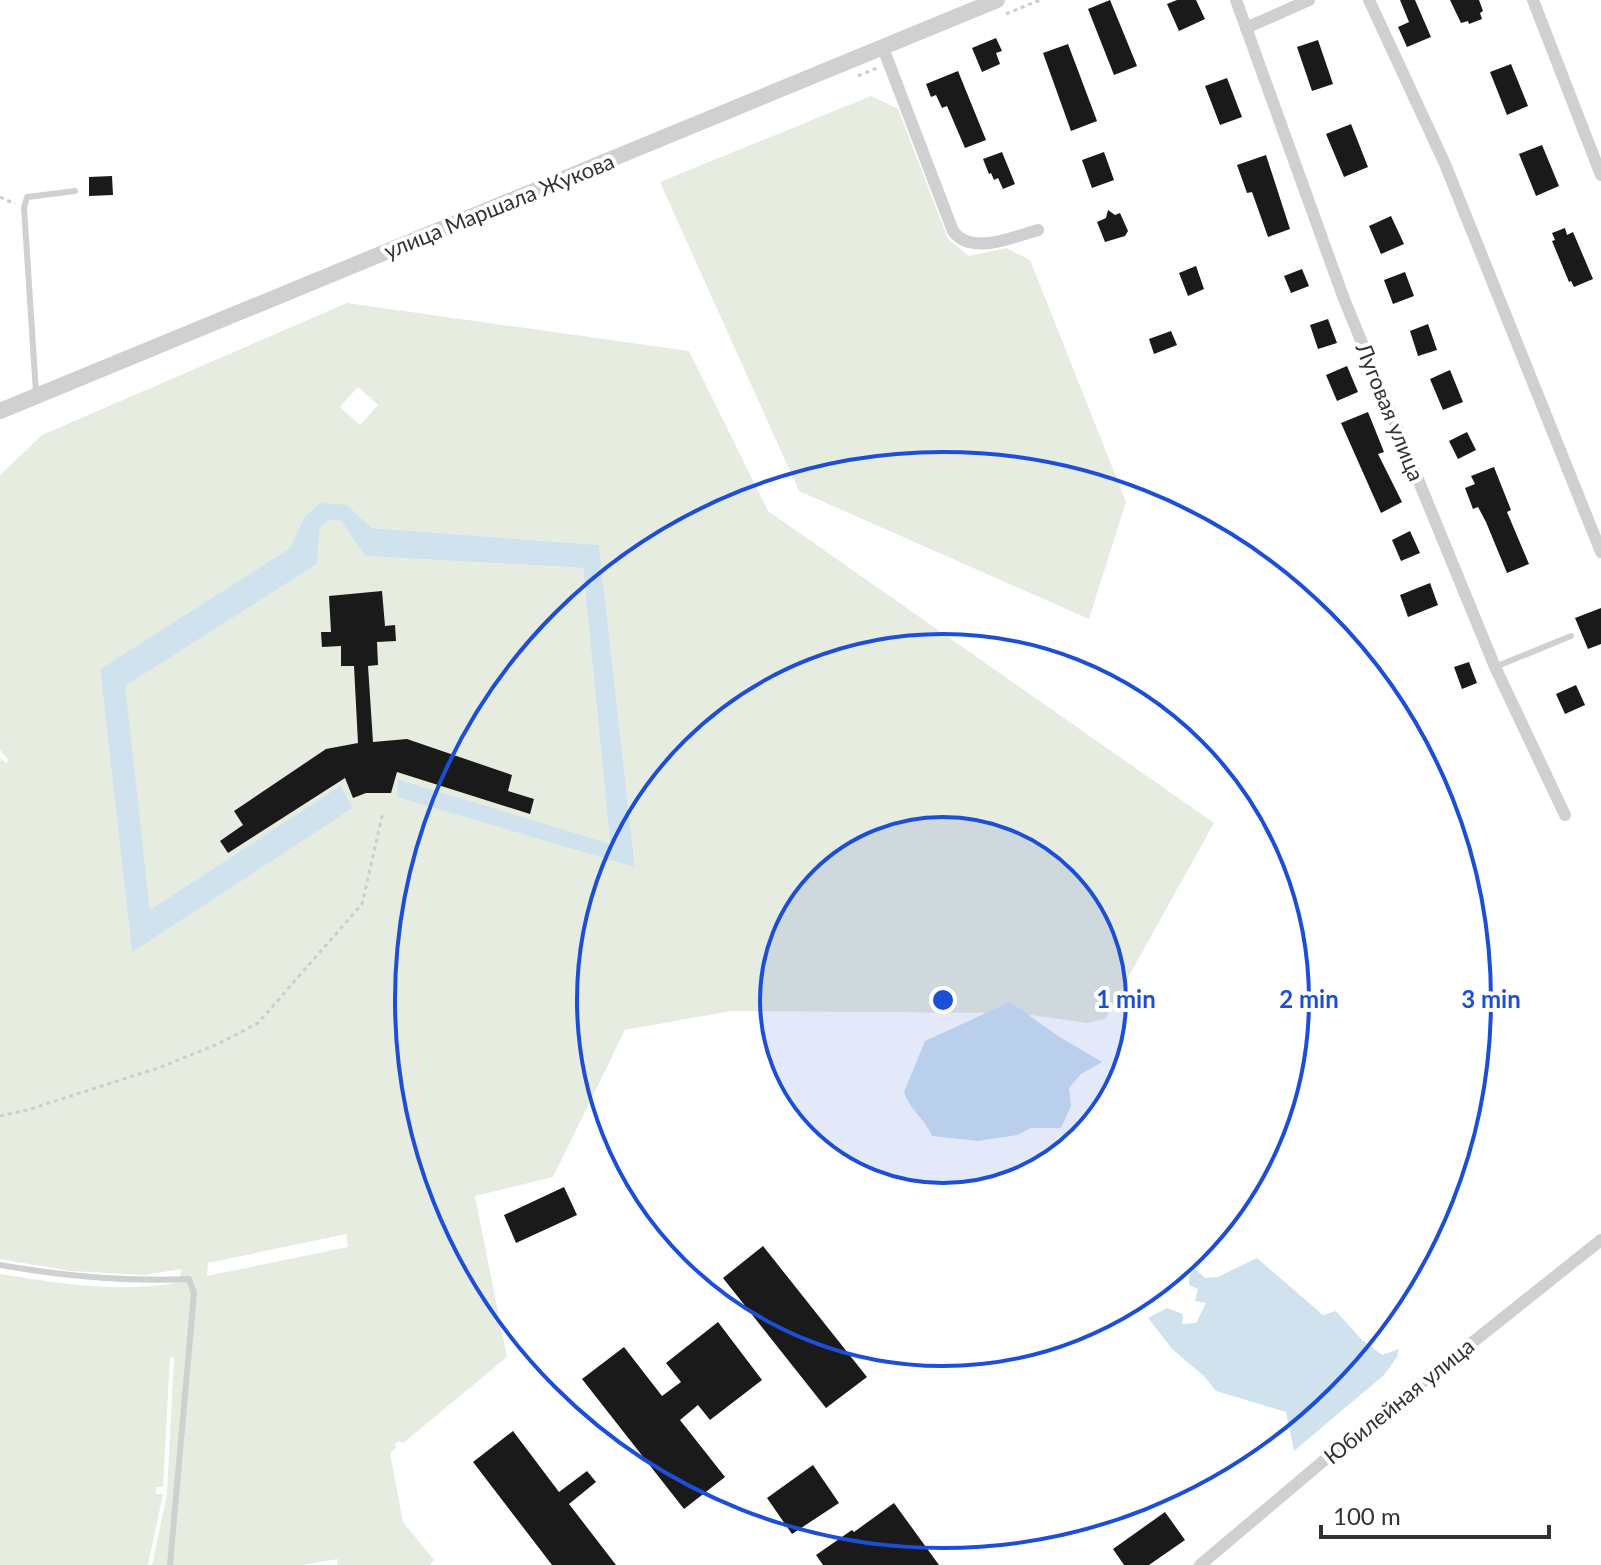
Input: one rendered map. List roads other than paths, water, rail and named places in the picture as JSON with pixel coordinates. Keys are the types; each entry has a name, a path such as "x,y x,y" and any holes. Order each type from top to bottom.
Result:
{"street":[{"name":"улица Маршала Жукова","path":"0,411 997,0"},
{"name":"Луговая улица","path":"1236,0 1344,299 1495,667 1565,815"},
{"path":"1246,28 1309,0"},
{"path":"1369,0 1445,164 1601,552"},
{"path":"1533,0 1601,175"},
{"path":"883,48 953,231 960,240 973,243 1001,241 1038,230"},
{"name":"Юбилейная улица","path":"1200,1565 1321,1463 1601,1240"}],"lane":[{"path":"36,396 24,208 27,197 75,191"},
{"path":"1495,667 1571,636"},
{"path":"0,1265 66,1276 150,1281 189,1279 194,1293 170,1565"}],"water":[{"path":"320,503 347,505 372,528 599,545 635,867 397,797 398,779 610,844 583,568 365,556 341,521 330,520 320,528 317,564 125,686 150,910 340,786 353,808 132,952 100,669 290,548 304,518"},
{"path":"1010,1002 1102,1062 1081,1074 1069,1088 1071,1106 1061,1128 1031,1128 1017,1135 978,1141 932,1136 904,1092 925,1041"},
{"path":"1257,1258 1323,1315 1336,1311 1362,1340 1382,1355 1399,1349 1384,1375 1294,1451 1286,1412 1216,1391 1204,1376 1172,1349 1148,1318 1167,1308 1183,1314 1182,1324 1196,1323 1206,1303 1195,1301 1198,1289 1189,1285 1189,1276 1195,1269 1205,1278 1218,1277"}]}
